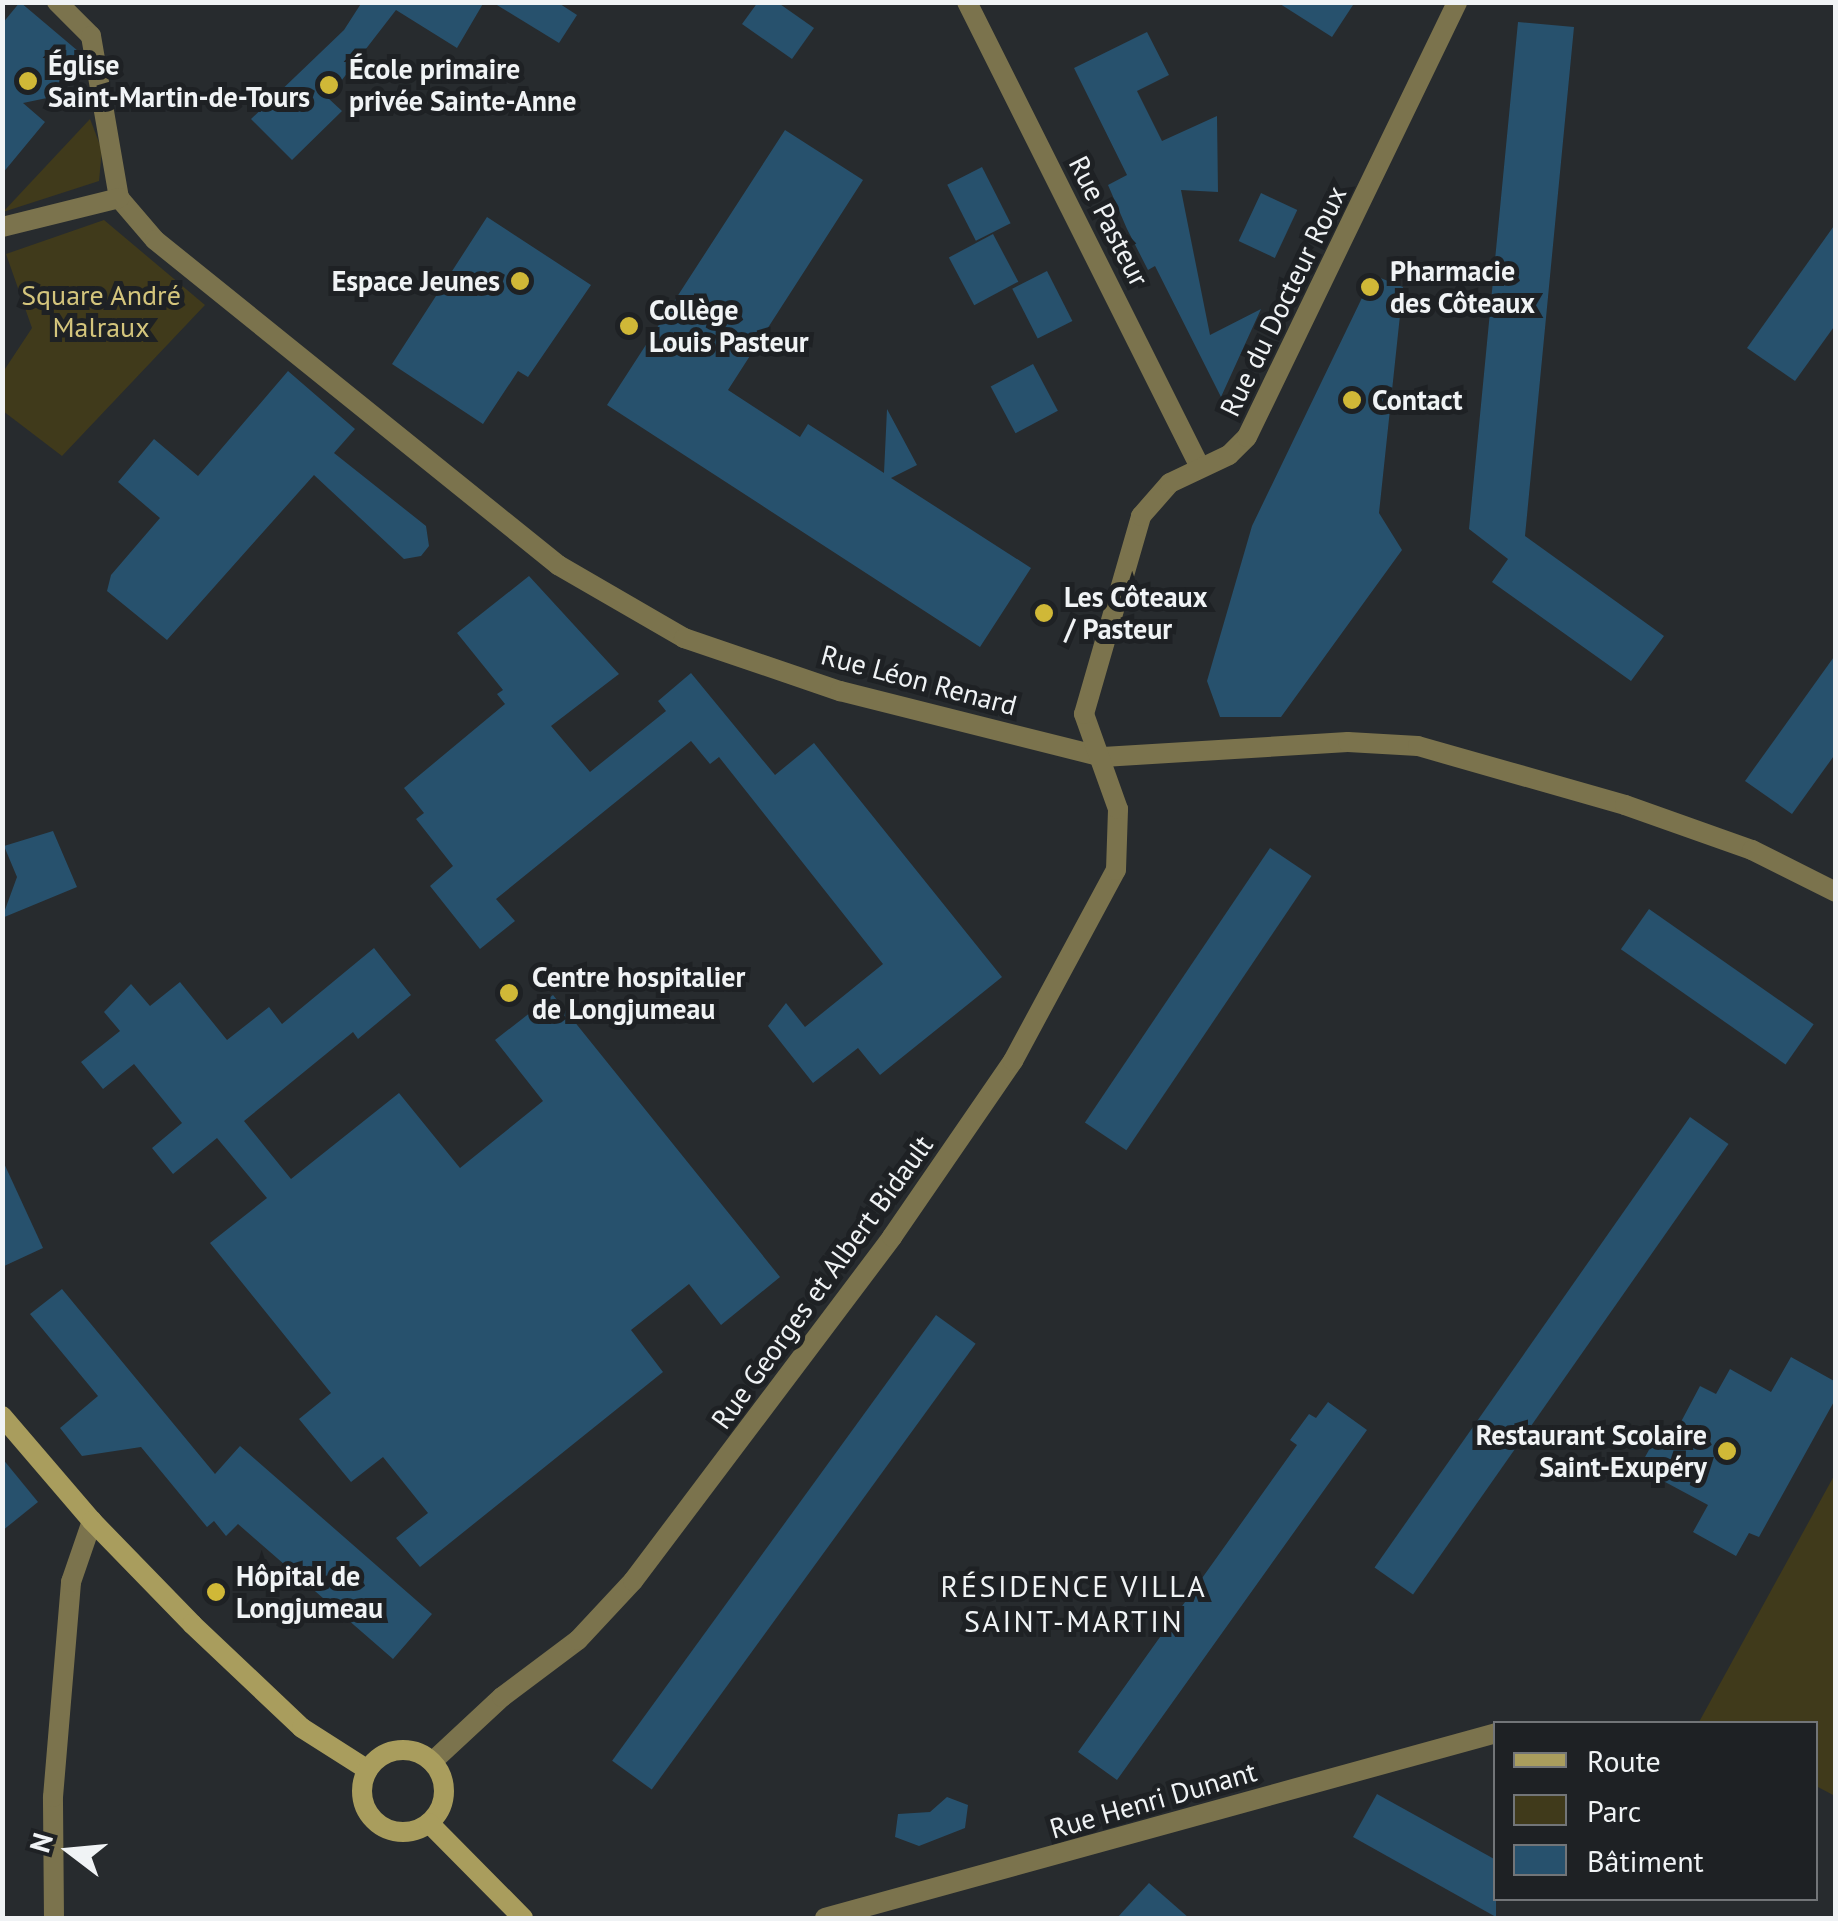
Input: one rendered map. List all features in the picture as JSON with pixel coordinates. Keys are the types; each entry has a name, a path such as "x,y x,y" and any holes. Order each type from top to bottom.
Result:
{"main road":[{"path":"2,1416 92,1522 302,1728 368,1770"},
{"path":"398,1750 432,1762 444,1786 429,1823 407,1832 374,1820 362,1797 368,1770 398,1750"},
{"path":"429,1823 522,1918"}],"street":[{"path":"2,227 119,198 91,36 57,2"},
{"name":"Rue Pasteur","path":"966,2 1200,466"},
{"name":"Rue du Docteur Roux","path":"1103,757 1084,714 1142,516 1170,483 1229,454 1267,403 1457,2"},
{"name":"Rue Léon Renard","path":"119,198 155,240 558,565 620,606 684,638 840,691 1103,757 1348,742 1418,746 1700,832 1836,892"},
{"name":"Rue Georges et Albert Bidault","path":"432,1762 502,1697 578,1640 633,1582 892,1237 1014,1061 1116,870 1118,808 1103,757"},
{"path":"54,1918 52,1797 70,1582 92,1522"},
{"name":"Rue Henri Dunant","path":"824,1918 1493,1734"}],"green space":[{"path":"90,119 102,150 99,181 3,212"},
{"name":"Square André Malraux","path":"104,220 205,305 62,456 3,411 3,372 32,328 6,254"},
{"path":"1835,1474 1835,1796 1818,1787 1818,1721 1700,1721"}],"building":[{"name":"Église Saint-Martin-de-Tours","path":"20,2 78,51 56,76 71,93 23,103 45,122 2,174 2,24"},
{"path":"362,2 484,2 457,48 396,10 328,98 342,111 292,160 251,119 344,30"},
{"path":"492,2 557,2 577,15 559,43"},
{"path":"758,2 777,2 814,28 792,59 742,24"},
{"path":"1277,2 1355,2 1332,37"},
{"path":"1518,22 1574,27 1525,536 1664,636 1631,681 1492,582 1508,559 1469,529"},
{"path":"1147,32 1169,75 1137,91 1162,141 1217,116 1218,192 1181,190 1210,335 1261,309 1221,397 1155,266 1148,270 1127,229 1108,185 1127,175 1074,68"},
{"path":"785,130 863,180 728,390 800,437 808,424 884,473 887,409 917,465 891,478 1031,568 980,647 607,405"},
{"path":"982,167 1011,223 976,241 947,185"},
{"path":"1261,193 1297,210 1275,258 1239,241"},
{"path":"487,217 591,285 528,377 518,371 483,424 392,364"},
{"path":"1836,223 1836,324 1795,381 1747,348"},
{"path":"993,234 1018,282 974,305 949,257"},
{"path":"1047,271 1072,321 1038,339 1012,289"},
{"name":"Contact","path":"1373,275 1403,287 1379,513 1402,550 1281,717 1220,717 1207,681 1252,526"},
{"path":"1033,364 1058,411 1016,433 991,387"},
{"path":"288,371 355,429 334,453 426,526 429,546 421,556 404,559 314,475 167,640 107,591 111,575 160,518 118,482 154,439 198,476"},
{"path":"529,576 619,674 551,726 590,772 666,711 658,701 691,673 775,775 814,743 1002,977 880,1075 858,1048 813,1083 768,1026 786,1003 805,1027 883,964 719,757 710,764 691,741 496,899 515,921 480,949 430,886 453,866 416,819 424,813 404,788 505,704 497,694 503,690 457,633"},
{"path":"1836,654 1836,753 1792,814 1745,781"},
{"path":"53,831 77,887 2,918 17,877 4,846"},
{"path":"1270,848 1311,876 1126,1150 1085,1122"},
{"path":"1649,909 1814,1024 1786,1064 1621,949"},
{"path":"374,948 411,995 358,1039 353,1032 244,1121 291,1179 399,1093 460,1168 543,1101 495,1040 553,995 780,1277 721,1325 689,1284 631,1330 663,1372 420,1567 396,1538 428,1513 383,1457 351,1482 299,1419 331,1393 210,1243 267,1198 217,1138 173,1174 152,1148 182,1123 134,1064 103,1089 81,1062 120,1031 104,1012 131,984 150,1006 180,982 227,1040 269,1007 282,1024"},
{"path":"1690,1117 1729,1144 1413,1594 1375,1568"},
{"path":"2,1159 43,1248 2,1267"},
{"path":"62,1289 215,1474 240,1446 432,1614 393,1659 238,1524 226,1536 214,1521 207,1527 141,1447 82,1456 60,1428 98,1396 30,1314"},
{"path":"936,1315 976,1344 652,1790 612,1761"},
{"name":"Restaurant Scolaire Saint-Exupéry","path":"1791,1357 1836,1382 1836,1398 1759,1537 1749,1533 1736,1556 1693,1532 1708,1505 1639,1468 1661,1428 1674,1435 1700,1386 1716,1394 1730,1369 1771,1392"},
{"path":"1328,1402 1367,1430 1117,1780 1078,1752 1297,1445 1290,1440 1309,1414 1316,1418"},
{"path":"2,1458 38,1502 2,1531"},
{"path":"1377,1794 1493,1858 1496,1917 1353,1837"},
{"path":"947,1797 968,1805 965,1828 919,1846 895,1837 898,1814 930,1812"},
{"path":"1149,1883 1189,1918 1117,1918"}],"place":[{"name":"Église Saint-Martin-de-Tours","path":"28,81"},
{"name":"École primaire privée Sainte-Anne","path":"329,85"},
{"name":"Espace Jeunes","path":"520,281"},
{"name":"Pharmacie des Côteaux","path":"1370,287"},
{"name":"Collège Louis Pasteur","path":"629,326"},
{"name":"Contact","path":"1352,400"},
{"name":"Les Côteaux / Pasteur","path":"1044,613"},
{"name":"Centre hospitalier de Longjumeau","path":"509,993"},
{"name":"Restaurant Scolaire Saint-Exupéry","path":"1727,1451"},
{"name":"Hôpital de Longjumeau","path":"216,1592"}],"district":[{"name":"RÉSIDENCE VILLA SAINT-MARTIN","path":"1074,1603"}]}
